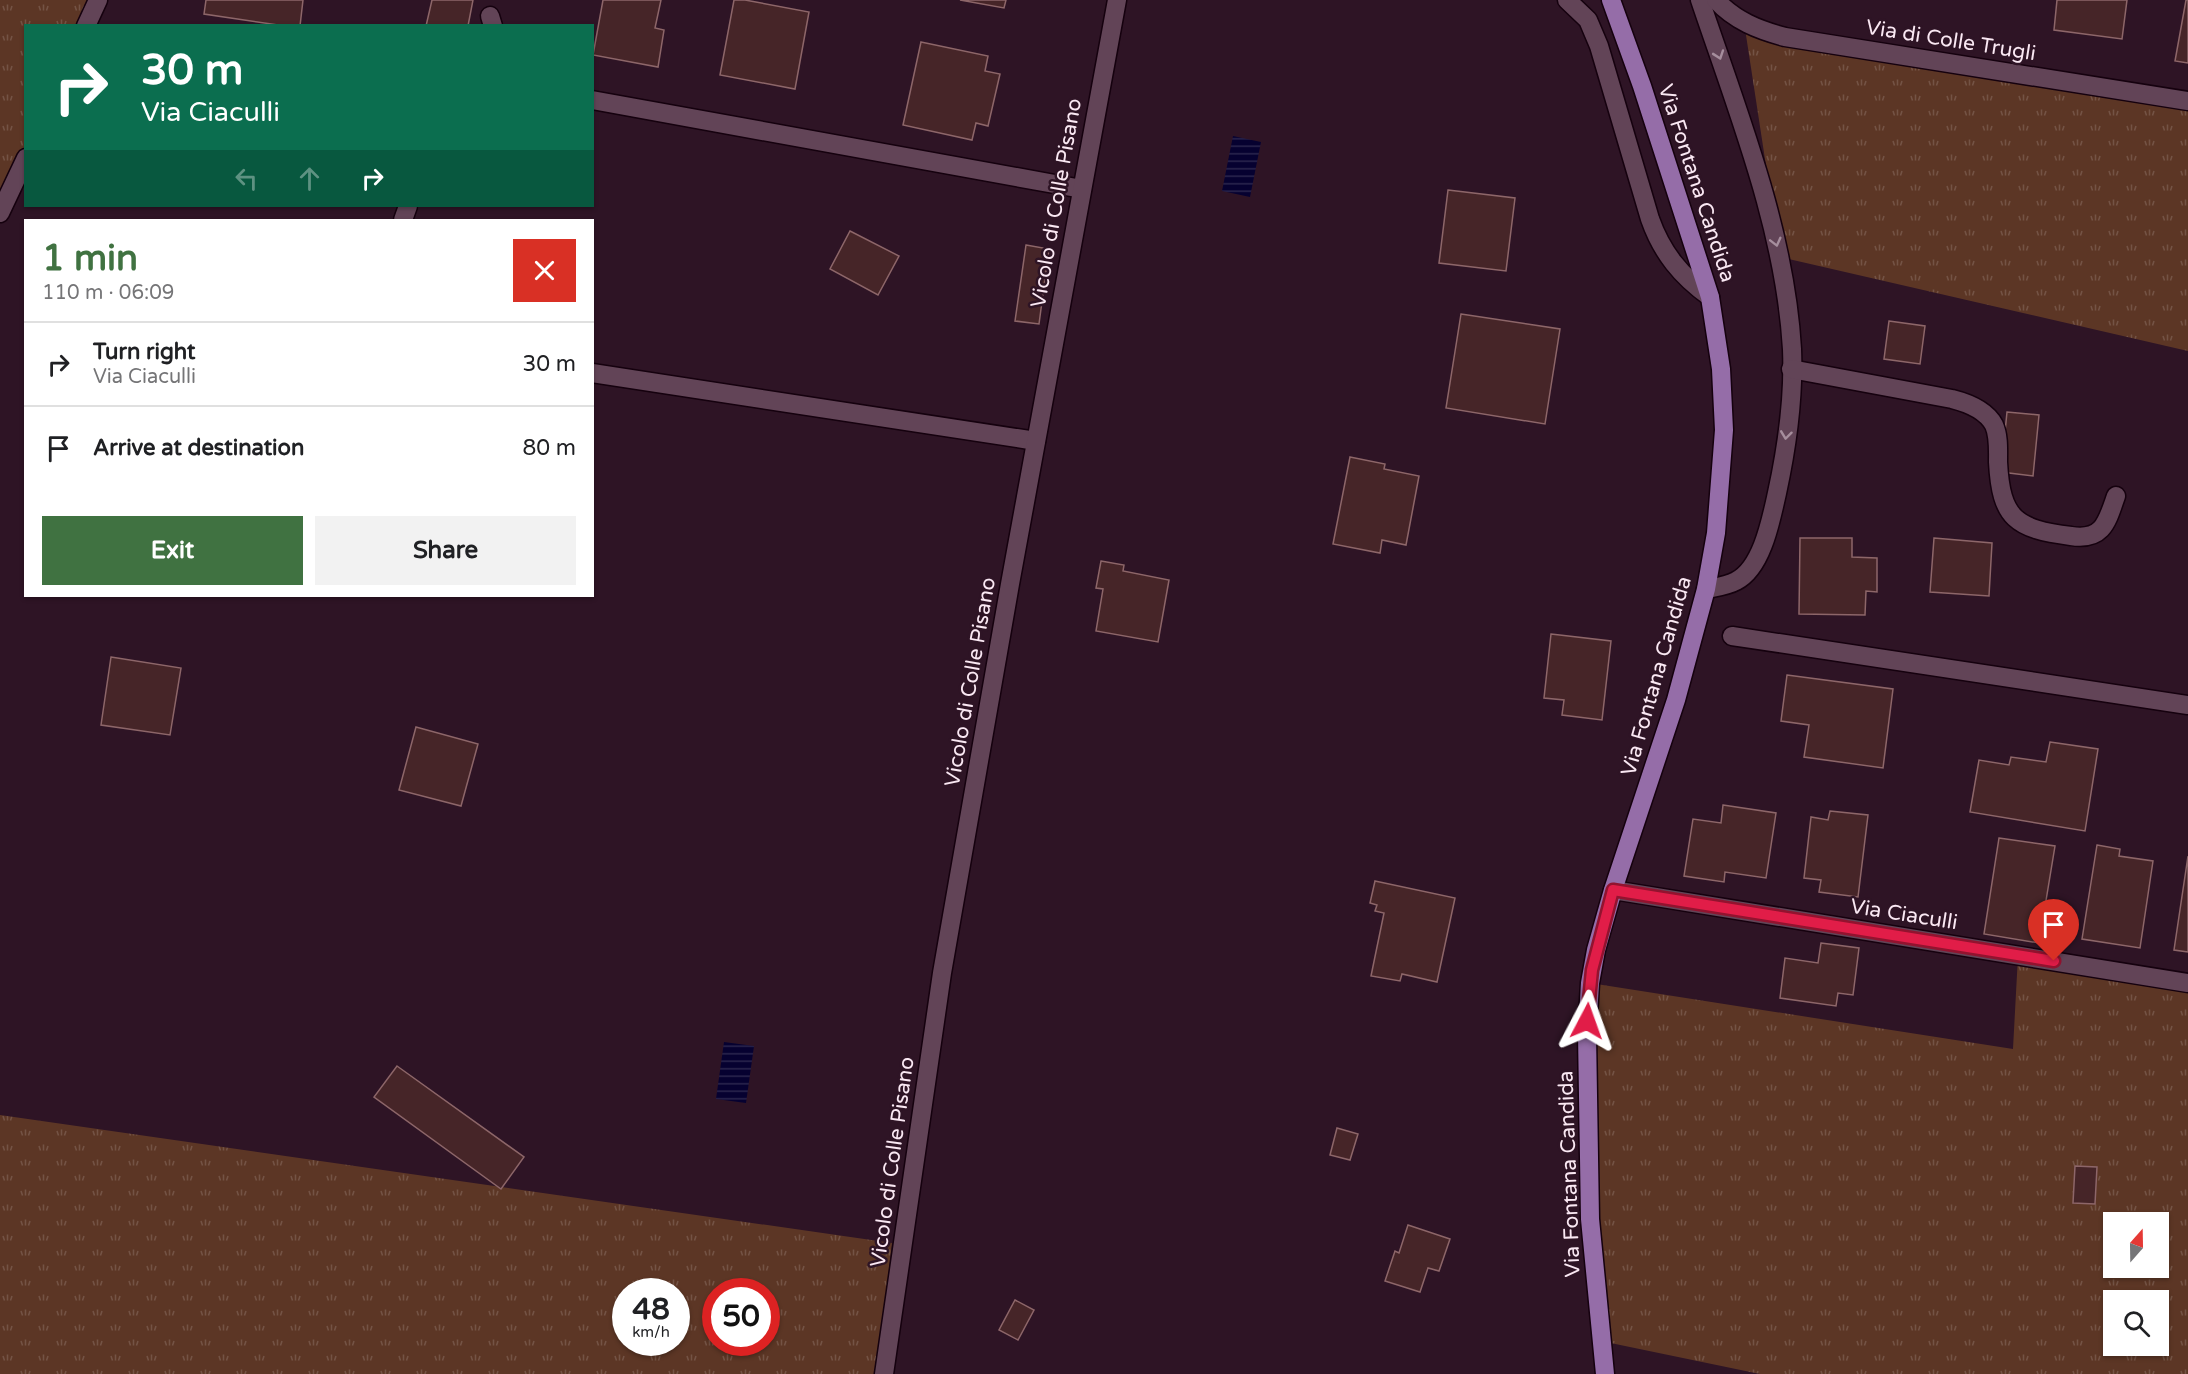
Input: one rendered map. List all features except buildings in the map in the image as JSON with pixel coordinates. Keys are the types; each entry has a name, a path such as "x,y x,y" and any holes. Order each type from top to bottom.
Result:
{"main road":[{"name":"Via Fontana Candida","path":"1605,1374 1590,1219 1587,1034 1592,970 1613,890 1676,700 1706,590 1716,533 1724,430 1721,369 1710,297 1642,86 1611,0"}],"street":[{"path":"87,24 98,0"},
{"name":"Vicolo di Colle Pisano","path":"884,1374 942,973 1117,0"},
{"path":"1567,0 1588,21 1599,46 1650,219 1661,244 1668,258 1685,278 1710,297"},
{"path":"1700,0 1746,137 1780,257 1788,309 1791,369 1790,403 1780,476 1768,528 1759,554 1746,575 1727,585 1706,590"},
{"name":"Via di Colle Trugli","path":"1716,0 1734,17 1764,31 1785,37 2188,101"},
{"path":"594,100 1082,189"},
{"path":"0,213 24,162"},
{"path":"1791,369 1952,399 1981,411 1990,419 1997,434 2003,500 2013,518 2030,528 2071,536 2093,536 2105,525 2116,496"},
{"path":"594,373 1036,441"},
{"path":"1732,636 2188,705"},
{"name":"Via Ciaculli","path":"1613,890 2188,983"}],"green space":[{"path":"0,0 98,0 86,24 24,24 24,160 0,213"},
{"path":"1744,22 2188,101 2188,351 1780,257"},
{"path":"2018,956 2188,983 2188,1374 1760,1374 1601,1341 1590,983 2013,1049"},
{"path":"0,1115 892,1243 877,1374 0,1374"}],"shaded area":[{"path":"1233,136 1261,142 1250,197 1222,191"},
{"path":"724,1042 754,1046 746,1103 716,1099"}],"route":[{"path":"1587,1021 1592,970 1613,890 2054,961"}]}
